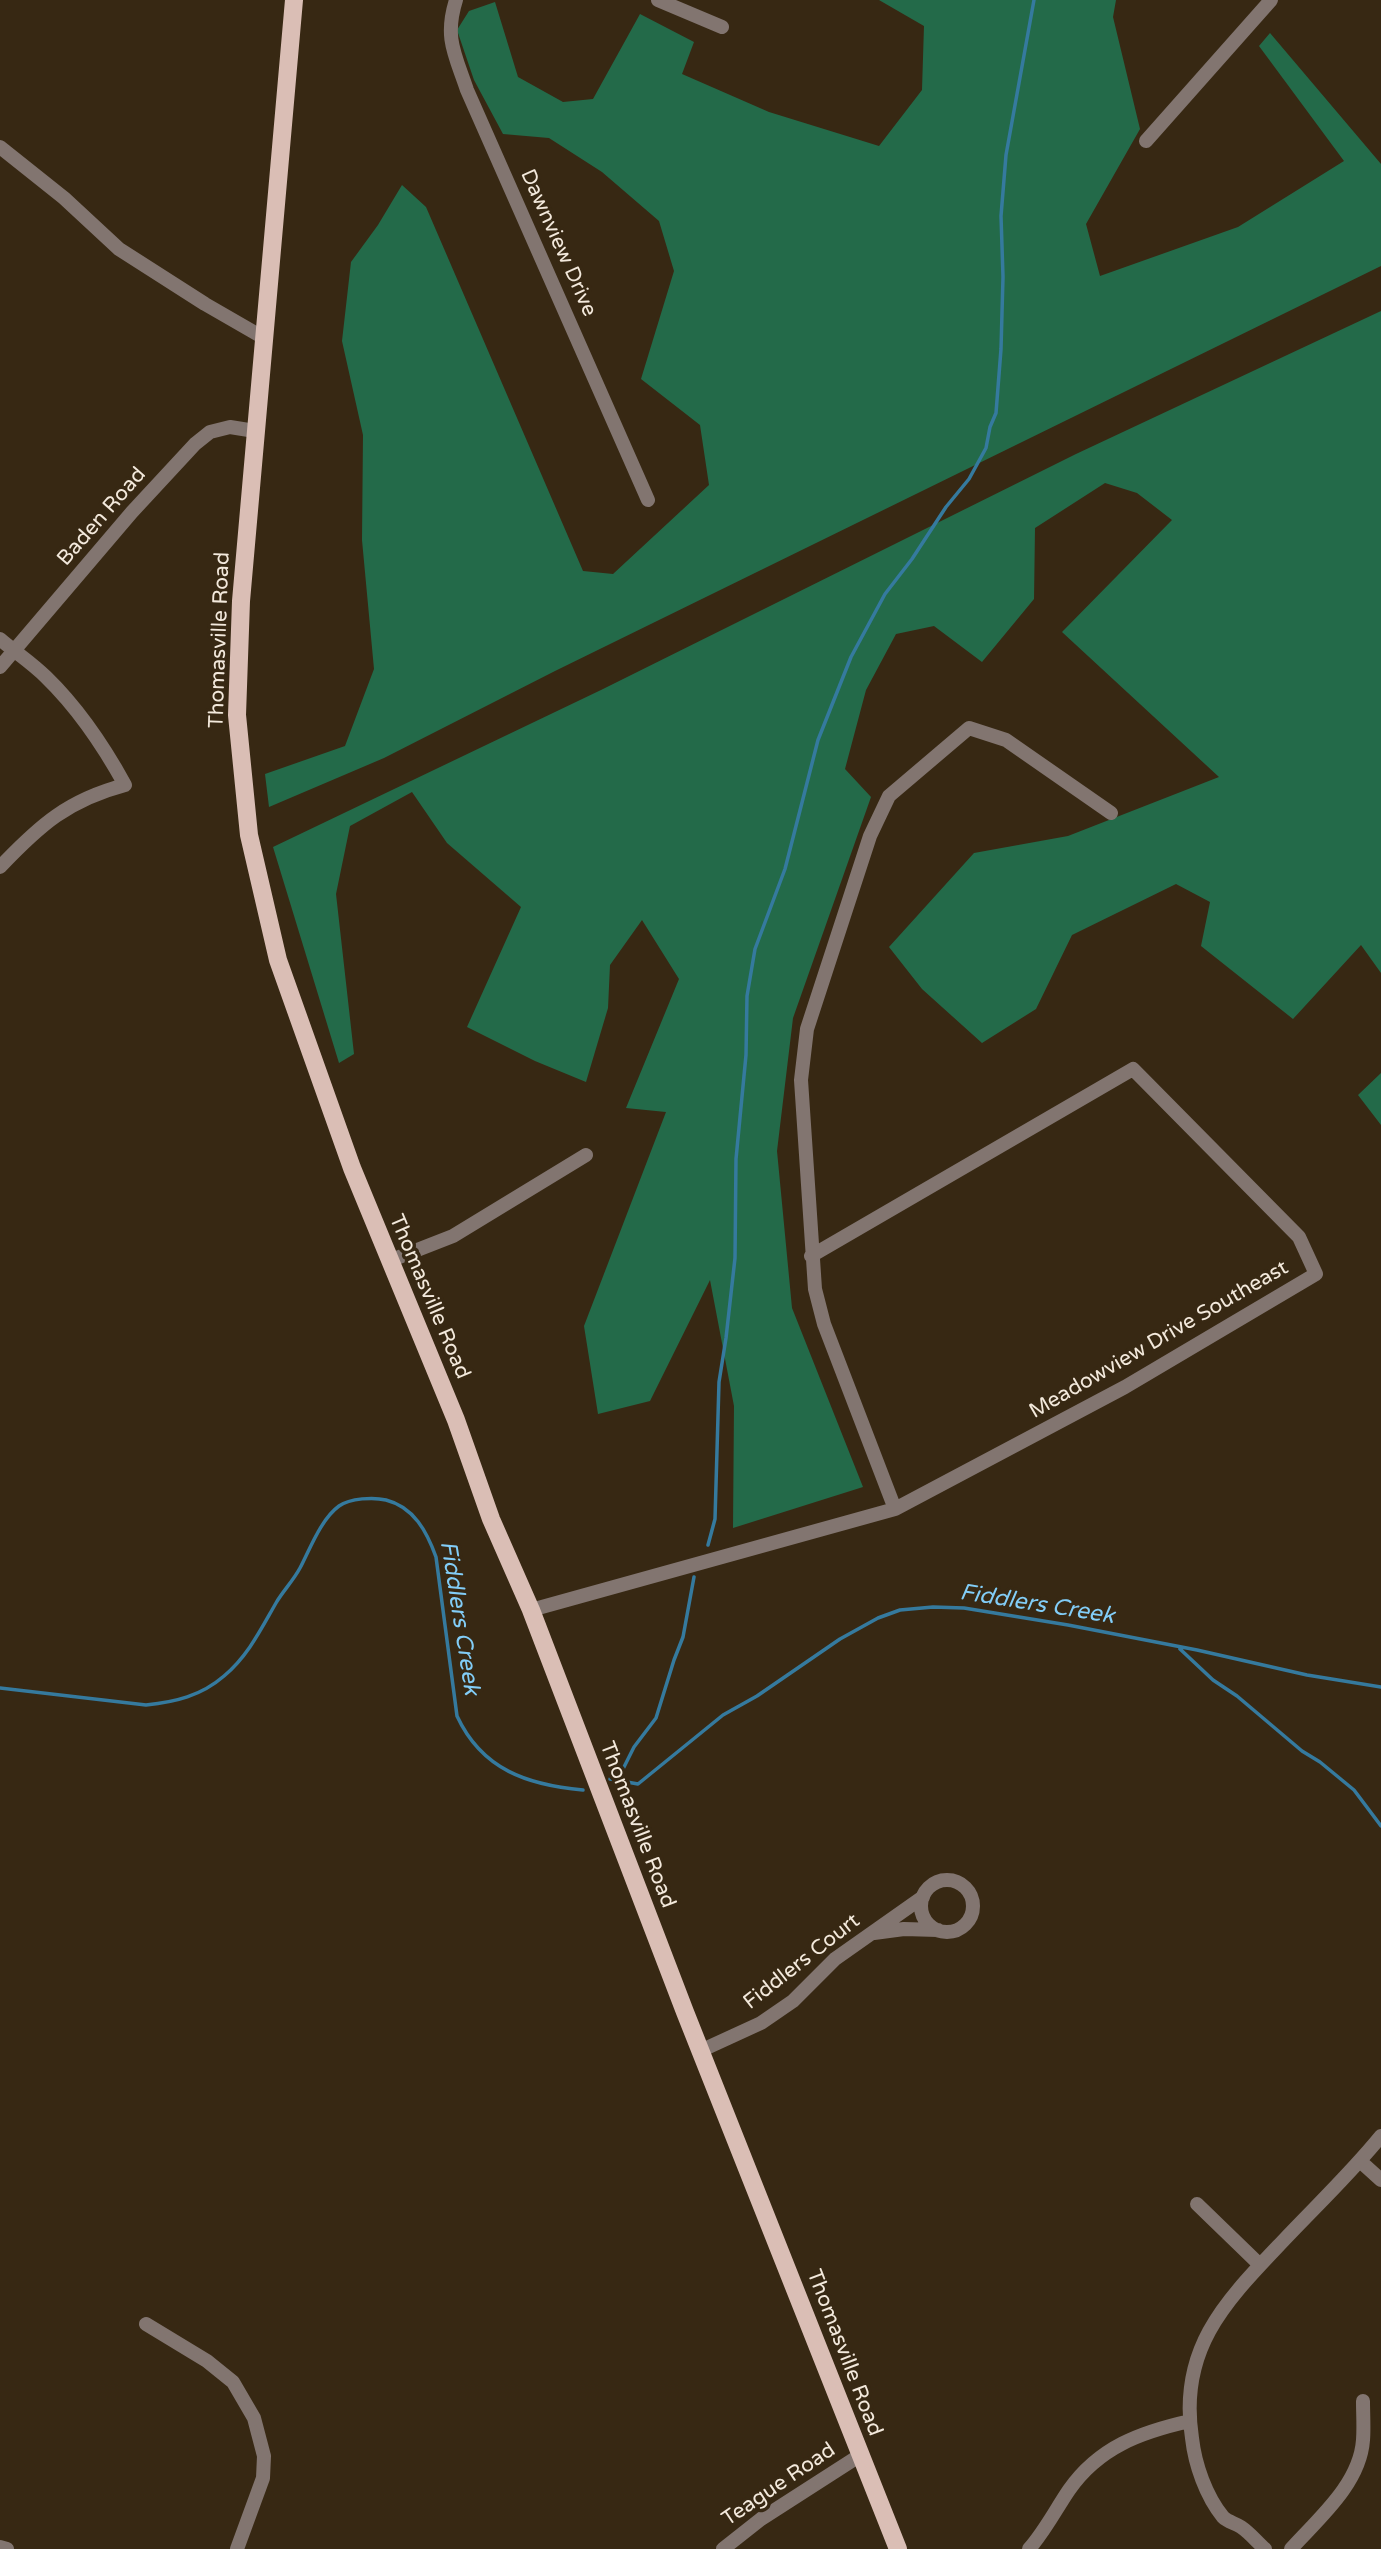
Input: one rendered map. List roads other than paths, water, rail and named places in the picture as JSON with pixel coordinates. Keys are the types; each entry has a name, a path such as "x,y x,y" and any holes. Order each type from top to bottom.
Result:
{"main road":[{"name":"Thomasville Road","path":"294,0 241,601 237,715 250,835 278,960 352,1168 456,1420 491,1519 530,1610 700,2051 898,2549"}],"street":[{"name":"Dawnview Drive","path":"456,0 449,20 450,38 467,90 648,500"},
{"path":"658,0 723,27"},
{"path":"1146,141 1271,0"},
{"path":"0,147 64,198 119,249 264,338"},
{"name":"Baden Road","path":"0,667 132,512 195,444 210,432 230,428 255,431"},
{"path":"0,639 44,675 74,706 97,736 125,785 103,791 66,809 33,832 0,867"},
{"path":"895,1509 824,1324 815,1289 801,1080 807,1028 870,836 888,796 968,728 1006,740 1111,813"},
{"name":"Meadowview Drive Southeast","path":"530,1610 895,1509 1125,1387 1316,1274 1299,1237 1133,1069 811,1256"},
{"path":"389,1261 453,1236 586,1155"},
{"name":"Fiddlers Court","path":"700,2051 761,2023 793,2001 835,1959 923,1897 934,1883 946,1880 957,1882 967,1888 972,1898 973,1910 969,1921 949,1932 938,1930"},
{"path":"923,1897 922,1913 928,1923 938,1930"},
{"path":"874,1933 904,1929 938,1930"},
{"path":"1265,2549 1241,2527 1225,2519 1197,2463 1190,2421 1191,2385 1203,2342 1220,2310 1381,2136"},
{"path":"1360,2161 1381,2180"},
{"path":"1197,2204 1260,2265"},
{"path":"146,2325 207,2361 233,2382 254,2418 264,2456 263,2478 237,2549"},
{"path":"1291,2549 1334,2502 1352,2473 1363,2442 1363,2402"},
{"path":"1029,2549 1077,2479 1102,2455 1130,2438 1190,2421"},
{"name":"Teague Road","path":"723,2549 761,2519 859,2456"},
{"path":"0,2547 6,2549"}],"waterway":[{"path":"708,1545 715,1519 719,1382 735,1258 736,1159 746,1055 747,996 755,949 785,869 818,740 851,657 885,594 969,479 986,448 996,413 1001,349 1001,216 1006,155 1034,0"},
{"name":"Fiddlers Creek","path":"0,1688 146,1705 177,1700 206,1689 233,1668 247,1651 297,1573 327,1518 339,1506 349,1501 381,1499 396,1503 412,1515 424,1530 436,1557 457,1716 467,1734 493,1762 509,1771 544,1784 583,1790"},
{"path":"617,1781 634,1747 656,1718 683,1637 694,1577"},
{"name":"Fiddlers Creek","path":"610,1779 638,1784 723,1715 757,1696 840,1639 878,1618 900,1610 964,1608 1068,1625 1307,1675 1381,1687"},
{"path":"1180,1649 1213,1680 1237,1696 1302,1751 1354,1790 1381,1826"}]}
